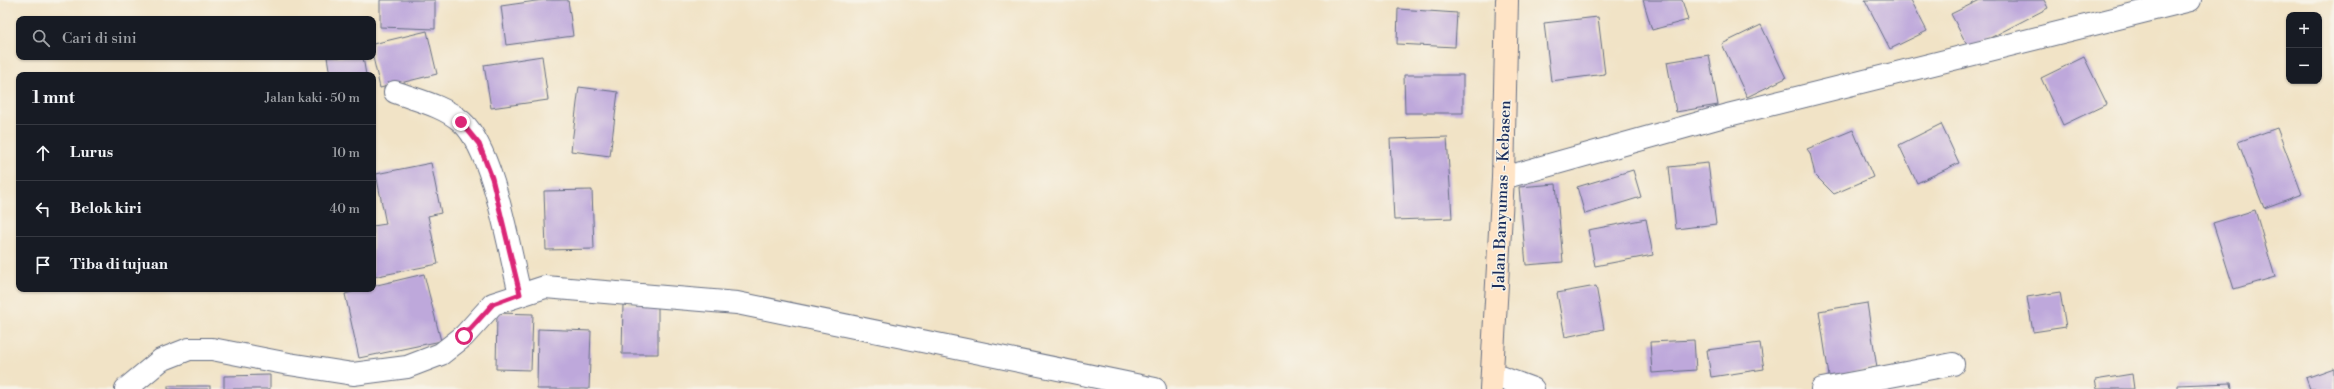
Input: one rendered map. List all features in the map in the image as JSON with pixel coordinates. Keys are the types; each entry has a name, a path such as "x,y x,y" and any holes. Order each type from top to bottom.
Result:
{"main road":[{"name":"Jalan Banyumas - Kebasen","path":"1492,382 1503,178 1507,0"}],"street":[{"path":"1503,178 1728,115 2190,0"},
{"path":"395,92 433,105 461,122 479,144 492,178 520,294"},
{"path":"126,389 161,360 189,349 212,348 290,364 353,374 407,367 441,354 464,336 493,304 545,287 737,303 1155,389"},
{"path":"1822,389 1953,364"},
{"path":"1492,382 1533,389"}],"building":[{"path":"380,0 435,0 435,29 380,27"},
{"path":"543,0 568,0 573,36 506,45 501,6"},
{"path":"1643,0 1682,0 1688,20 1652,30"},
{"path":"1865,0 1911,0 1927,31 1890,49"},
{"path":"1980,0 2044,0 2048,8 1969,49 1951,14"},
{"path":"1398,9 1457,13 1455,47 1397,44"},
{"path":"1598,17 1605,74 1551,81 1544,23"},
{"path":"1761,25 1786,78 1747,97 1722,44"},
{"path":"427,31 437,74 380,88 374,60 376,60 376,43"},
{"path":"1709,55 1718,105 1676,112 1667,62"},
{"path":"542,56 548,100 491,108 484,65"},
{"path":"2084,57 2107,104 2063,125 2041,78"},
{"path":"328,60 364,60 366,72 330,72"},
{"path":"1404,75 1463,75 1463,113 1405,113"},
{"path":"579,87 618,92 610,156 571,151"},
{"path":"1941,124 1959,163 1917,183 1899,145"},
{"path":"2277,128 2302,194 2264,208 2238,142"},
{"path":"1853,130 1873,177 1834,194 1815,175 1810,153 1807,149"},
{"path":"1447,137 1452,218 1394,220 1390,139"},
{"path":"431,163 441,213 428,216 438,264 376,276 376,226 386,224 376,174"},
{"path":"1708,163 1716,224 1676,229 1669,167"},
{"path":"1633,170 1641,197 1585,214 1577,187"},
{"path":"1556,184 1563,262 1526,265 1519,187"},
{"path":"592,190 594,249 546,250 544,191"},
{"path":"2255,210 2275,277 2234,289 2213,223"},
{"path":"1646,219 1653,255 1595,266 1588,230"},
{"path":"424,274 441,341 359,358 345,294 352,292 376,292 376,285"},
{"path":"1596,286 1604,329 1565,337 1557,293"},
{"path":"2060,292 2066,327 2033,332 2027,297"},
{"path":"1867,303 1877,368 1829,376 1819,311"},
{"path":"623,304 658,304 658,354 622,354"},
{"path":"497,313 533,314 531,370 496,369"},
{"path":"538,329 591,331 589,389 537,389"},
{"path":"1694,340 1696,370 1652,373 1650,342"},
{"path":"1760,343 1764,369 1711,377 1707,350"},
{"path":"2334,368 2334,389 2310,389 2306,378"},
{"path":"2132,374 2134,389 2097,389 2095,380"},
{"path":"270,375 270,389 224,389 224,376"},
{"path":"2231,383 2232,389 2177,389 2177,385"},
{"path":"168,386 210,386 210,389 168,389"}],"route":[{"path":"461,122 479,144 492,178 520,294 493,304 464,336"}]}
